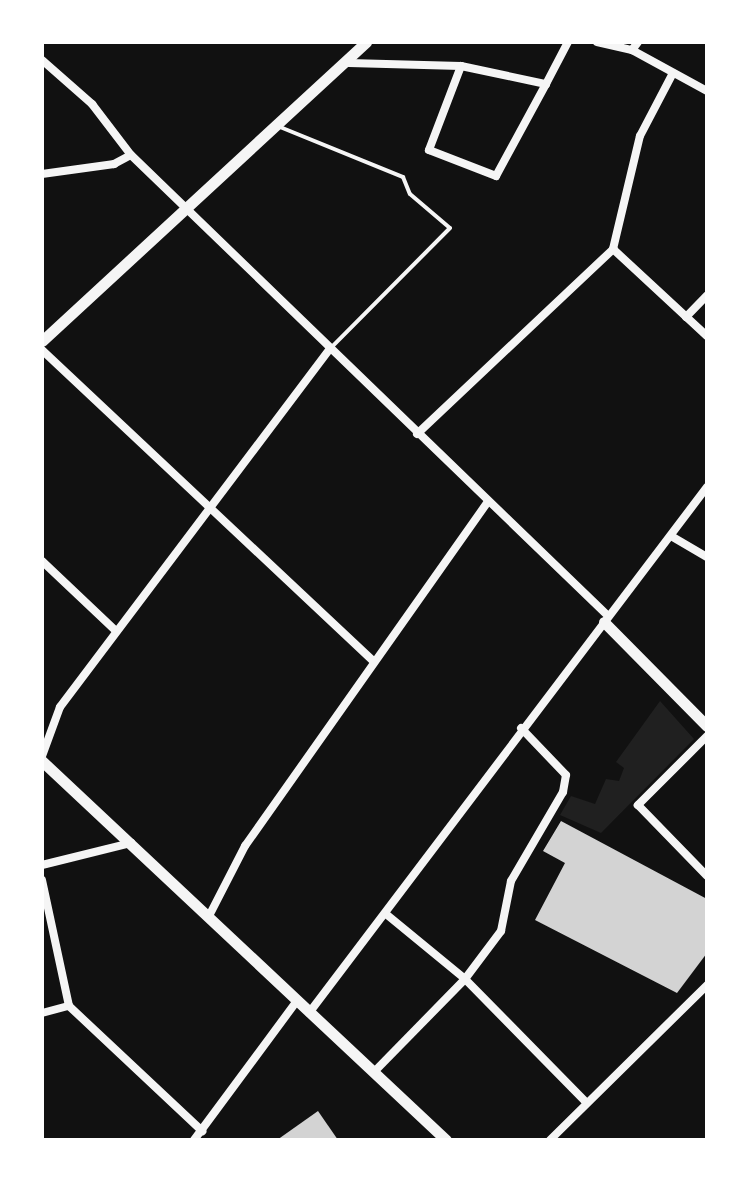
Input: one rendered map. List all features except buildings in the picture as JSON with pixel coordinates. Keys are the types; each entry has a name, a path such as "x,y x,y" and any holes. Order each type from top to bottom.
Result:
{"street":[{"path":"42,341 280,127 349,63 366,42"},
{"path":"461,66 429,150 496,176 568,42"},
{"path":"597,42 635,46 673,73 707,91"},
{"path":"42,60 92,104 131,155 488,501 707,726"},
{"path":"349,63 461,66 546,84"},
{"path":"417,434 613,249 640,136 673,73"},
{"path":"42,174 114,164 131,155"},
{"path":"613,249 707,336"},
{"path":"686,317 707,295"},
{"path":"330,349 60,707 42,758 446,1140"},
{"path":"42,350 373,661"},
{"path":"309,1013 386,914 521,728 707,487"},
{"path":"209,916 245,846 488,501"},
{"path":"671,536 707,557"},
{"path":"42,561 116,631"},
{"path":"374,1072 465,979 501,931 511,881 563,792 566,775 521,728"},
{"path":"707,736 638,805 707,876"},
{"path":"42,865 132,842"},
{"path":"42,880 69,1006 202,1131"},
{"path":"386,914 465,979 585,1101"},
{"path":"550,1140 585,1101 707,985"},
{"path":"194,1140 297,1001"},
{"path":"42,1013 69,1006"}],"lane":[{"path":"280,127 403,177 410,194 450,228 330,349"}],"shaded area":[{"path":"660,701 694,739 601,833 560,815 571,796 595,804 606,779 619,781 624,768 616,762"}]}
